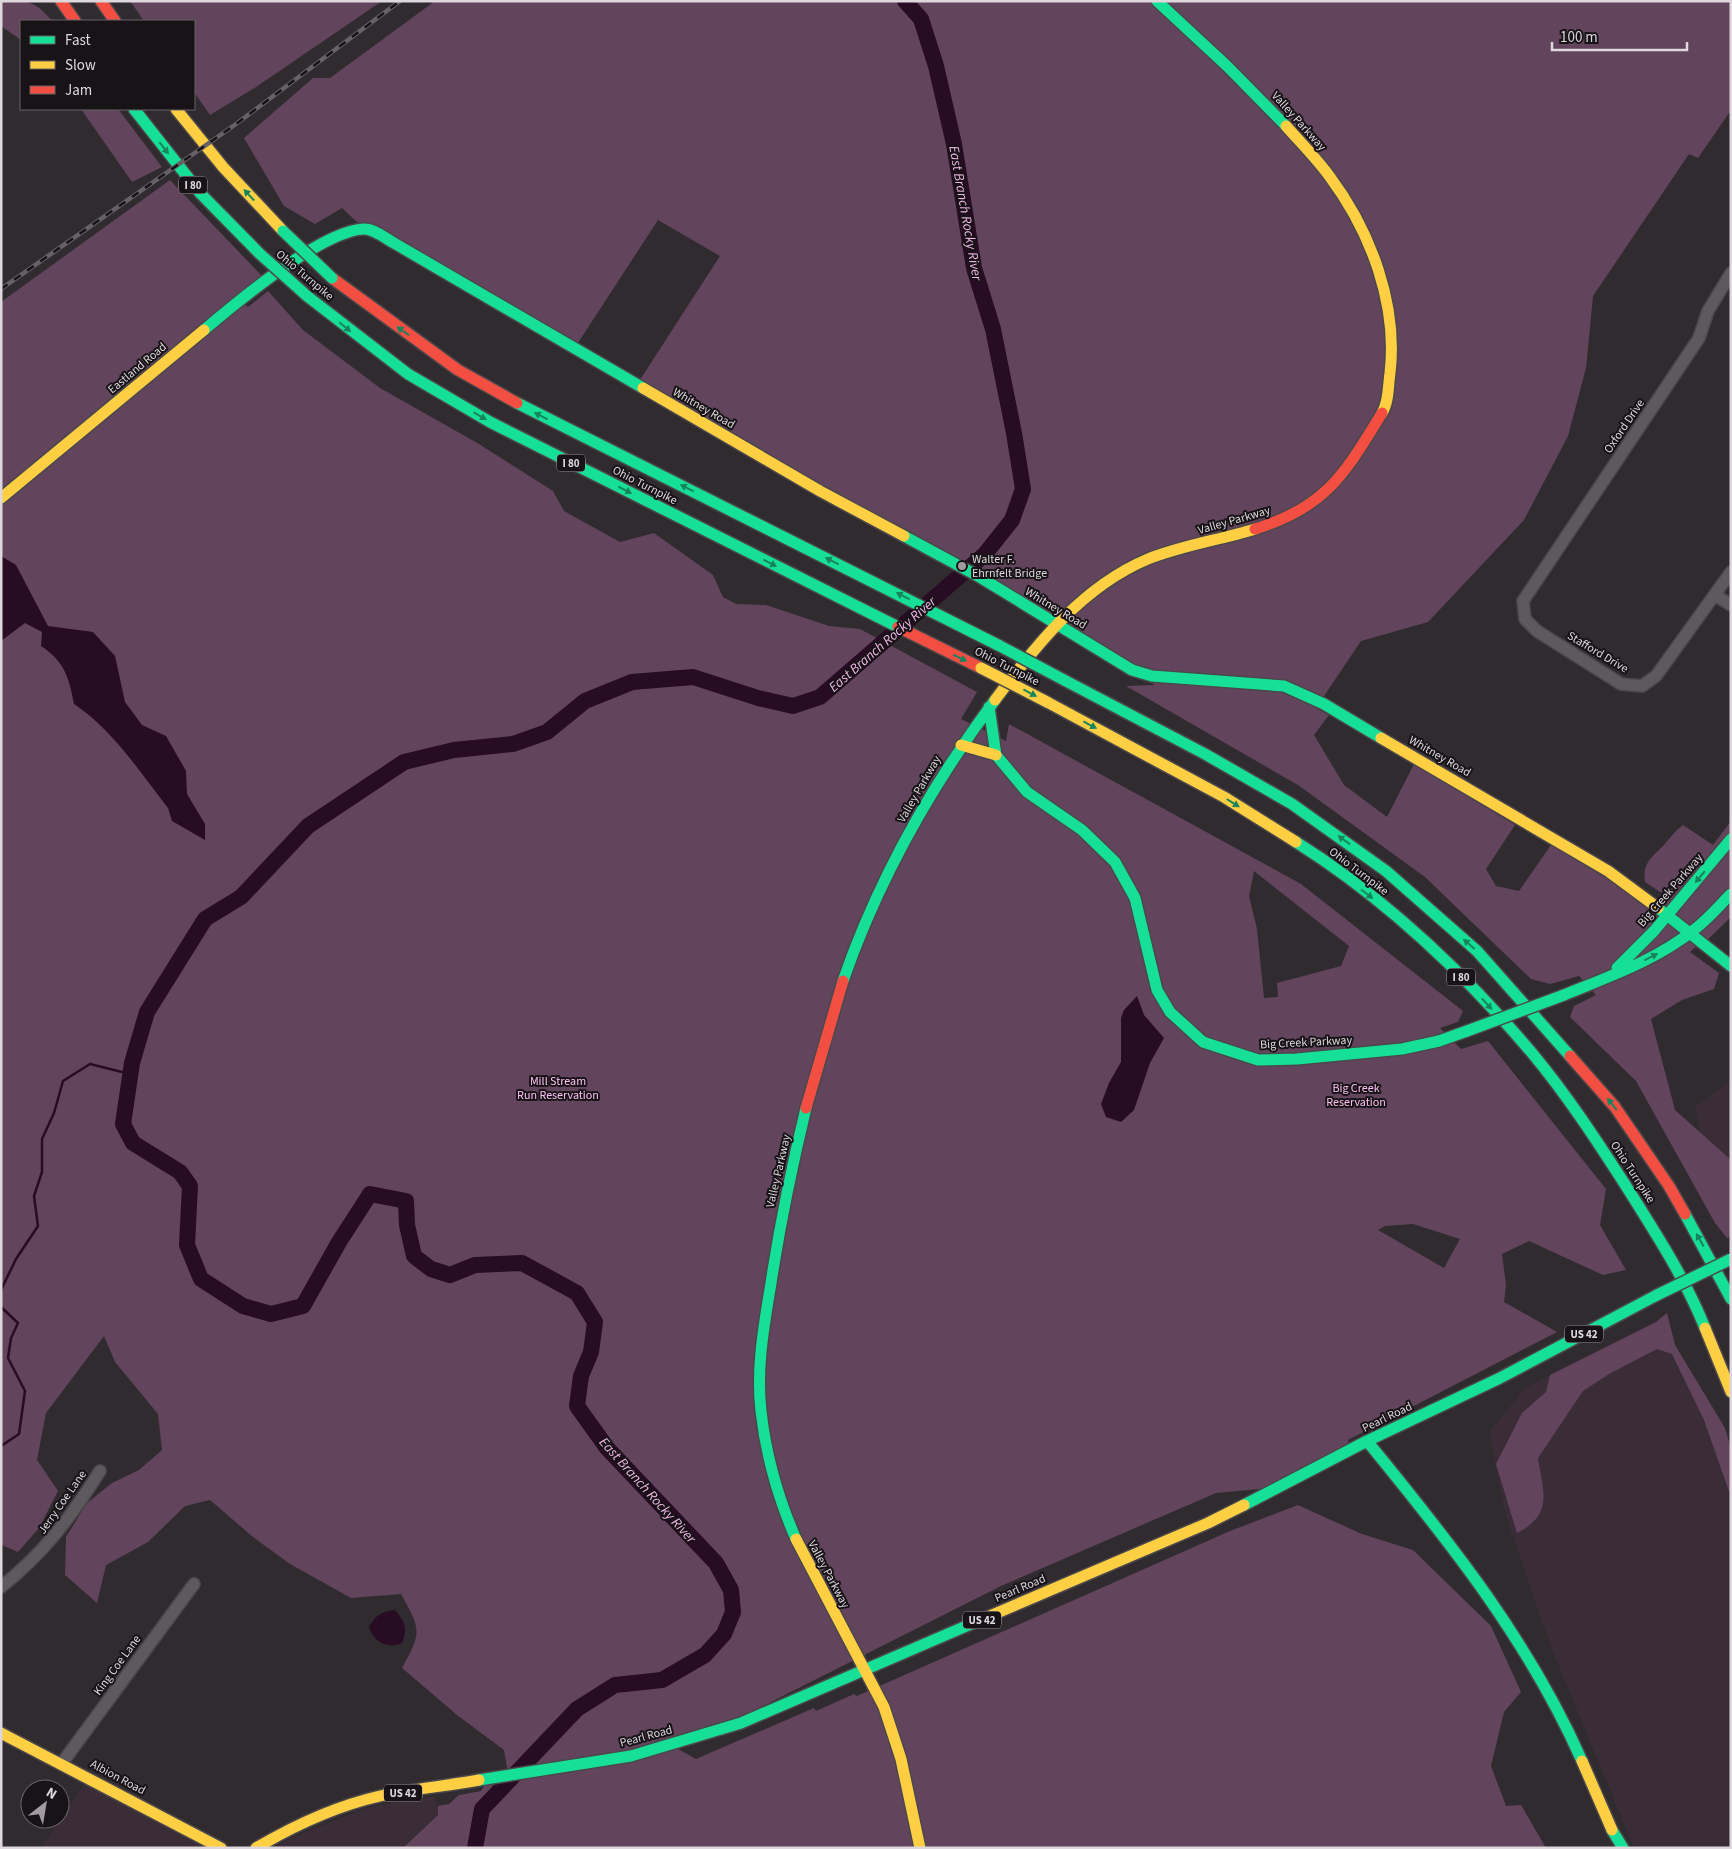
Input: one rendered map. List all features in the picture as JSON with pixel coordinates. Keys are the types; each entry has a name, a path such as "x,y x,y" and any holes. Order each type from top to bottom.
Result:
{"main road":[{"path":"61,1 74,20"},
{"path":"101,1 114,20"},
{"name":"Valley Parkway","path":"920,1848 908,1784 882,1703 807,1562 775,1487 765,1449 760,1402 760,1353 783,1208 816,1067 833,1012 854,951 894,862 961,744 1003,686 1079,603 1102,584 1160,554 1274,523 1302,510 1322,497 1343,475 1361,451 1384,409 1393,362 1391,328 1384,290 1371,250 1333,180 1241,79 1201,39 1157,1"},
{"name":"Ohio Turnpike","path":"135,110 201,194 260,254 356,336 408,374 490,422 850,604 982,668 1224,797 1305,848 1383,906 1458,974 1533,1054 1599,1144 1691,1294 1731,1392"},
{"name":"Ohio Turnpike","path":"177,110 223,167 283,231 332,278 450,365 508,399 876,582 1205,754 1292,804 1386,871 1478,951 1615,1107 1669,1186 1731,1299"},
{"name":"Whitney Road","path":"293,263 344,234 365,229 394,243 820,491 978,576 1132,670 1152,676 1284,686 1324,704 1608,871 1668,915 1731,966"},
{"name":"Eastland Road","path":"1,498 249,292 293,263"},
{"path":"961,744 996,755 989,707"},
{"name":"Big Creek Parkway","path":"996,755 1027,792 1082,830 1114,862 1135,898 1157,990 1170,1012 1203,1042 1258,1060 1297,1059 1402,1049 1439,1041 1564,994 1648,958 1691,933 1731,894"},
{"name":"Big Creek Parkway","path":"1606,977 1626,960 1668,915 1731,839"},
{"name":"Pearl Road","path":"256,1848 299,1822 344,1805 381,1796 631,1756 741,1723 1208,1523 1367,1441 1500,1378 1657,1295 1731,1259"},
{"path":"1367,1441 1436,1526 1508,1622 1546,1687 1612,1830 1623,1848"},
{"name":"Albion Road","path":"1,1734 62,1763 221,1848"},
{"path":"1612,1830 1617,1848"}],"street":[{"name":"Oxford Drive","path":"1530,589 1699,338 1708,311 1731,273"},
{"name":"Stafford Drive","path":"1530,589 1523,601 1526,619 1537,631 1621,684 1642,686 1656,676 1731,572"},
{"path":"1715,595 1731,605"},
{"name":"Jerry Coe Lane","path":"1,1588 46,1547 73,1515 100,1471"},
{"name":"King Coe Lane","path":"62,1763 194,1584"}],"shaded area":[{"path":"1,556 16,565 48,626 93,632 115,656 125,702 142,725 166,736 186,771 187,794 205,824 205,840 172,821 168,808 125,752 101,726 74,704 64,670 55,658 41,646 42,632 25,623 1,641"},
{"path":"1137,996 1144,1015 1164,1038 1150,1063 1134,1110 1121,1122 1106,1117 1101,1104 1109,1083 1121,1062 1121,1018 1124,1010"},
{"path":"1731,1080 1731,1160 1701,1135 1695,1107"},
{"path":"1656,1322 1698,1387 1731,1475 1731,1848 1634,1848 1553,1652 1506,1517 1489,1432 1525,1388"},
{"path":"395,1610 404,1625 404,1638 402,1643 397,1645 386,1645 374,1636 369,1627 379,1615"},
{"path":"86,1782 206,1848 41,1848 54,1829 70,1829 70,1805"},
{"path":"434,1796 438,1806 438,1815 403,1848 274,1848 293,1837 369,1807"}],"green space":[{"path":"1,1 30,3 40,9 51,20 20,20 20,39 1,26"},
{"path":"130,1 382,1 256,87 210,115 195,93 195,20 143,20"},
{"path":"435,1 1731,1 1731,110 1698,158 1689,154 1593,296 1586,368 1568,436 1524,520 1428,622 1361,641 1316,708 1329,715 1314,735 1344,785 1387,817 1414,764 1515,825 1486,869 1496,886 1519,891 1551,845 1653,906 1668,892 1660,892 1645,882 1645,870 1652,857 1683,825 1713,845 1731,821 1731,917 1701,946 1698,945 1690,952 1719,973 1714,989 1682,1000 1651,1019 1675,1110 1731,1160 1731,1237 1727,1238 1715,1223 1636,1081 1570,1017 1574,1006 1596,995 1579,976 1550,984 1531,979 1425,877 1298,785 1126,686 1155,685 636,386 720,256 658,220 574,349 356,221 342,208 315,224 284,206 244,138 313,78 330,78"},
{"path":"82,110 119,110 162,167 132,182"},
{"name":"Mill Stream Run Reservation","path":"170,180 262,276 241,301 248,307 268,291 303,330 380,388 479,444 553,491 564,511 620,542 654,533 713,575 723,597 736,604 766,605 829,626 860,629 977,692 961,719 1006,741 1009,724 1301,884 1463,1011 1458,1022 1440,1028 1461,1049 1488,1041 1606,1189 1600,1225 1626,1270 1603,1275 1529,1241 1502,1254 1506,1285 1504,1302 1557,1332 1348,1440 1351,1454 1289,1486 1216,1493 1001,1586 737,1719 671,1745 696,1759 814,1708 816,1711 854,1694 857,1696 1230,1531 1298,1505 1362,1534 1413,1550 1491,1626 1521,1692 1504,1712 1491,1766 1506,1806 1521,1805 1546,1848 403,1848 438,1815 438,1806 449,1804 459,1795 481,1791 490,1776 508,1773 504,1750 457,1715 402,1668 413,1646 417,1631 401,1594 351,1598 290,1564 253,1537 210,1500 185,1506 148,1542 106,1565 97,1603 65,1575 66,1537 87,1503 112,1483 139,1470 162,1450 158,1414 115,1362 104,1336 46,1413 37,1460 58,1491 39,1528 18,1552 1,1543 1,302","holes":["1254,871 1349,946 1341,966 1277,983 1278,997 1264,998 1257,929 1249,896","1413,1224 1460,1239 1444,1268 1378,1230 1385,1226"]},
{"path":"1667,1313 1675,1345 1725,1428 1731,1448 1731,1497 1704,1420 1672,1354 1657,1349 1609,1374 1583,1391 1538,1458 1543,1492 1541,1510 1537,1518 1529,1526 1517,1533 1496,1464 1522,1413 1546,1392 1550,1375 1656,1322"}],"waterway":[{"name":"East Branch Rocky River","path":"475,1848 482,1809 577,1709 615,1685 662,1680 705,1655 724,1634 733,1612 731,1590 716,1563 607,1448 577,1406 581,1376 591,1352 595,1322 577,1293 522,1263 475,1265 450,1275 431,1269 414,1256 407,1225 406,1201 370,1194 339,1242 303,1306 271,1314 243,1306 201,1279 187,1245 190,1186 180,1172 133,1143 123,1124 132,1063 147,1012 205,919 241,897 308,826 404,762 454,750 513,744 547,732 585,701 632,682 693,677 758,698 793,706 820,697 985,554 1012,520 1023,489 993,329 974,268 954,144 936,66 921,19 905,1"},
{"path":"1,1290 16,1259 38,1226 34,1196 42,1172 42,1139 54,1113 63,1081 90,1064 130,1074"},
{"path":"1,1307 18,1323 11,1338 8,1358 25,1391 19,1434 1,1446"}],"railway":[{"path":"1,289 236,124 400,1"}],"traffic: fast":[{"path":"1157,1 1227,66 1286,126"},
{"path":"135,110 201,194 260,254"},
{"path":"204,330 257,287 302,255 345,233 367,229 379,234 643,388"},
{"path":"283,231 332,278"},
{"path":"260,254 307,296"},
{"path":"307,296 408,374 490,422 898,627"},
{"path":"517,403 1000,646"},
{"path":"904,536 978,576 1132,670 1152,676 1284,686 1324,704 1381,738"},
{"path":"1000,646 1064,680"},
{"path":"1064,680 1205,754 1292,804 1386,871 1477,951 1570,1056"},
{"path":"843,981 873,907 908,835 949,766 995,700"},
{"path":"989,707 996,755 1027,792 1082,830 1115,862 1135,898 1157,990 1170,1012 1203,1042 1258,1060 1297,1059 1402,1049 1439,1041 1467,1031"},
{"path":"1617,968 1654,931 1731,839"},
{"path":"1296,842 1361,887 1422,939 1479,995 1532,1053 1581,1118 1637,1203 1679,1273 1705,1328"},
{"path":"1564,995 1632,967 1665,950 1700,925 1731,894"},
{"path":"1658,908 1731,966"},
{"path":"1467,1031 1564,995"},
{"path":"796,1539 778,1492 770,1460 763,1428 759,1379 763,1331 775,1261 806,1108"},
{"path":"1685,1214 1731,1299"},
{"path":"1657,1295 1731,1259"},
{"path":"1244,1505 1367,1441 1500,1378 1657,1295"},
{"path":"1367,1441 1428,1516 1512,1633 1538,1674 1582,1761"},
{"path":"479,1780 631,1756 741,1723 985,1618"},
{"path":"1612,1830 1623,1848"}],"traffic: slow":[{"path":"177,110 223,167 283,231"},
{"path":"1286,126 1320,164 1345,198 1358,221 1378,270 1390,321 1391,347 1388,394 1382,413"},
{"path":"1,498 204,330"},
{"path":"643,388 820,491 904,536"},
{"path":"995,700 1044,638 1062,619 1102,585 1124,571 1161,554 1255,529"},
{"path":"981,668 1047,702"},
{"path":"1047,702 1224,797 1296,842"},
{"path":"1381,738 1608,871 1658,908"},
{"path":"961,745 996,755"},
{"path":"1705,1328 1731,1392"},
{"path":"985,1618 1208,1523 1244,1505"},
{"path":"796,1539 884,1707 901,1759 920,1848"},
{"path":"1,1733 221,1848"},
{"path":"1582,1761 1612,1830"},
{"path":"256,1848 316,1817 364,1800 479,1780"}],"traffic: jam":[{"path":"61,1 74,20"},
{"path":"101,1 114,20"},
{"path":"332,278 458,370 517,403"},
{"path":"1255,529 1300,510 1332,485 1357,453 1382,413"},
{"path":"898,627 981,668"},
{"path":"806,1108 843,981"},
{"path":"1570,1056 1615,1107 1669,1186 1685,1214"}],"place":[{"name":"Walter F. Ehrnfelt Bridge","path":"962,566"}],"park label":[{"name":"Big Creek Reservation","path":"1356,1095"}]}
